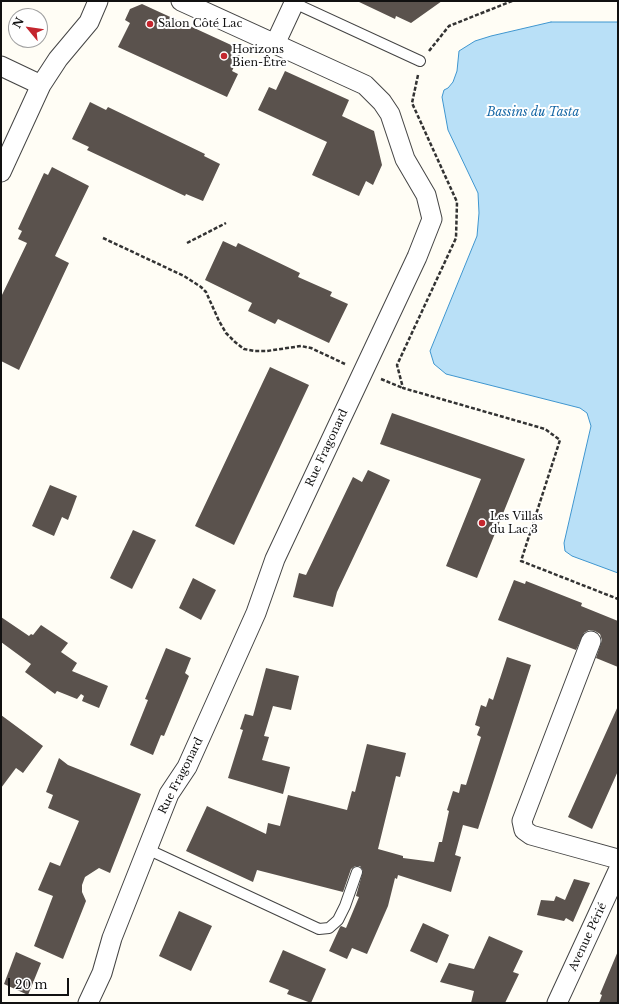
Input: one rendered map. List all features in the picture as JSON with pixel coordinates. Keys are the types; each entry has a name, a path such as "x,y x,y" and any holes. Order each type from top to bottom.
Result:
{"street":[{"path":"1,172 41,85 58,59 89,22 98,1"},
{"name":"Rue Fragonard","path":"88,1003 102,973 112,938 169,794 187,767 256,613 275,559 417,257 432,219 426,195 405,159 390,114 382,102 365,85 181,1"},
{"path":"275,44 293,2"},
{"path":"1,66 41,85"},
{"path":"591,641 522,821 524,830 531,835 618,858"},
{"name":"Avenue Périé","path":"557,1003 618,871"}],"lane":[{"path":"293,2 420,62"},
{"path":"147,850 319,929 329,928 338,920 346,906 357,872"}],"path":[{"path":"403,388 397,364 456,238 457,202 412,103 420,62 449,26 512,1"},
{"path":"187,243 226,223"},
{"path":"103,238 184,276 201,287 206,292 219,321 226,332 244,349 267,351 301,346 311,348 363,372 403,388 545,428 560,440 521,561 618,599"}],"water":[{"name":"Bassins du Tasta","path":"551,22 618,22 618,573 572,556 565,551 564,543 591,426 587,413 580,408 446,374 434,364 430,351 477,236 479,213 478,193 448,130 442,97 444,90 453,82 457,71 459,51 475,41"}],"building":[{"path":"357,1 442,1 411,23 396,16 395,19"},
{"path":"142,4 242,50 232,71 238,74 227,97 118,47 130,23 125,20 130,9"},
{"path":"285,71 349,100 342,116 374,131 382,165 373,185 366,181 359,196 312,175 327,142 258,110 269,87 276,90"},
{"path":"90,102 106,110 108,107 205,154 204,156 220,164 203,201 186,194 185,196 87,150 89,147 72,139"},
{"path":"52,167 89,186 55,256 69,263 19,370 1,361 1,297 27,243 18,239 22,231 18,229 44,173 48,175"},
{"path":"223,241 236,247 238,243 300,273 298,277 332,292 330,296 348,304 329,343 278,319 275,324 248,311 252,303 205,280"},
{"path":"270,367 309,385 234,545 195,526"},
{"name":"Les Villas du Lac 3","path":"392,413 525,459 477,578 446,566 481,479 380,444"},
{"path":"368,470 390,480 337,592 333,607 293,597 299,573 306,575 353,477 362,482"},
{"path":"50,485 77,496 68,520 62,517 54,536 32,526"},
{"path":"133,530 156,540 132,589 110,578"},
{"path":"193,578 216,590 201,620 179,608"},
{"path":"514,580 525,584 526,581 582,603 581,606 618,621 618,667 596,658 602,640 600,634 595,631 589,630 584,633 576,650 498,620"},
{"path":"1,617 29,636 31,634 33,635 41,625 68,643 61,652 77,663 72,671 108,686 99,708 82,701 84,696 81,694 77,699 57,691 55,694 25,672 31,664 1,642"},
{"path":"166,648 191,658 185,673 189,676 164,736 161,735 153,755 130,745 148,700 145,699"},
{"path":"507,657 531,665 478,829 463,825 455,855 461,857 451,892 398,875 397,879 395,878 388,906 367,954 352,948 347,959 329,951 340,927 346,928 359,897 356,896 363,871 360,866 355,866 351,869 343,892 257,870 253,882 186,851 207,806 266,834 268,823 280,826 288,795 347,810 352,791 355,792 367,744 406,753 400,777 396,776 378,849 403,856 403,858 434,862 439,842 442,842 449,811 447,810 453,791 459,793 461,784 466,785 481,737 477,735 480,727 475,725 481,705 486,707 489,698 493,700"},
{"path":"266,668 299,676 291,710 273,706 264,736 269,737 262,760 290,767 283,794 228,778 243,730 240,729 245,714 253,716"},
{"path":"618,706 618,771 592,829 568,817"},
{"path":"1,715 43,746 23,773 16,768 1,788"},
{"path":"59,758 68,765 141,794 110,873 99,868 85,877 82,885 82,892 86,901 63,959 34,946 53,896 38,890 50,862 60,866 79,821 48,808 53,795 46,792"},
{"path":"574,879 590,883 573,922 566,918 564,921 537,915 541,900 554,901 556,896 565,900"},
{"path":"179,911 212,926 191,971 159,956"},
{"path":"423,923 449,935 437,963 410,951"},
{"path":"489,936 523,951 513,972 519,974 505,1003 471,1003 474,991 440,982 449,963 474,969"},
{"path":"283,950 326,969 311,1003 287,994 289,990 269,982"},
{"path":"618,951 618,1003 599,1003 602,995 600,994"},
{"path":"16,952 41,963 28,995 4,984"}],"place":[{"name":"Salon Côté Lac","path":"150,24"},
{"name":"Horizons Bien-Être","path":"224,56"},
{"name":"Les Villas du Lac 3","path":"482,523"}]}
